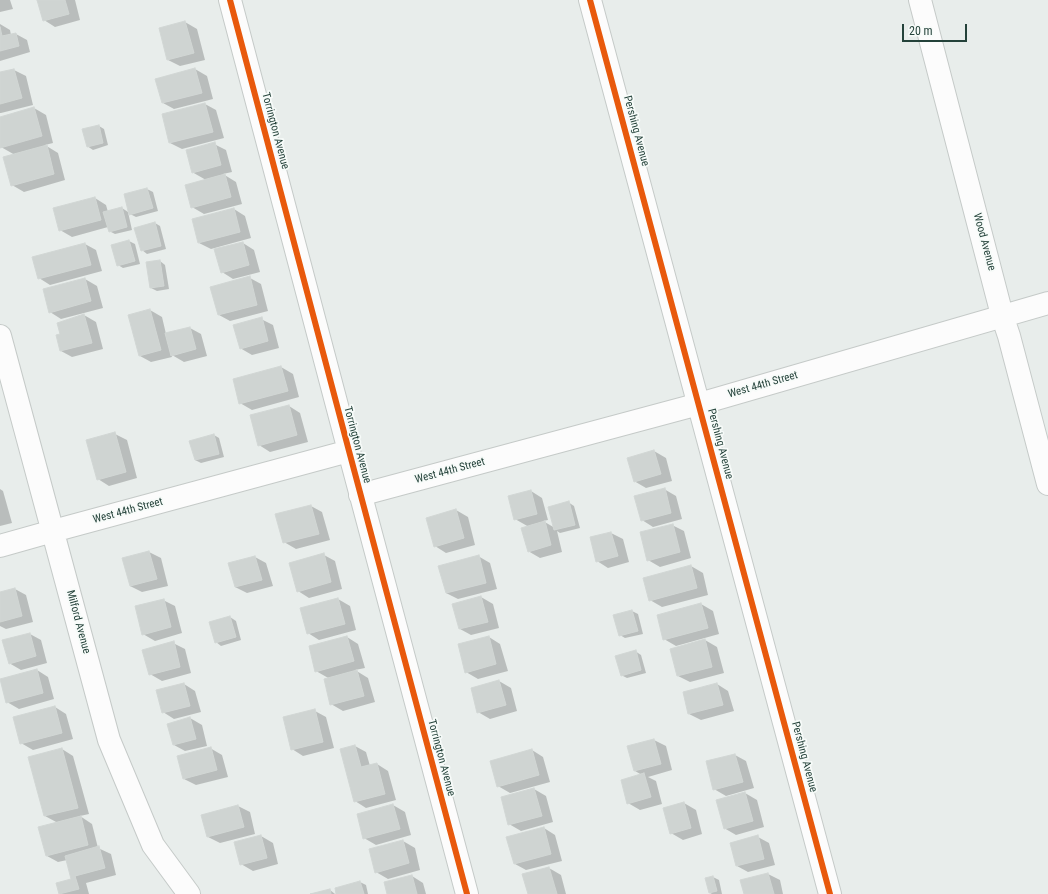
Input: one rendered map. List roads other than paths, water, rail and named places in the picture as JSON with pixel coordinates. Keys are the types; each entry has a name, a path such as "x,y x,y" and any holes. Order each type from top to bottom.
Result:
{"street":[{"name":"Torrington Avenue","path":"230,0 348,451 467,894"},
{"name":"Pershing Avenue","path":"590,0 830,894"},
{"name":"Wood Avenue","path":"920,0 1002,315 1048,484"},
{"name":"West 44th Street","path":"360,495 699,404 1002,315 1048,303"},
{"name":"Milford Avenue","path":"0,336 109,740 153,845 189,894"},
{"name":"West 44th Street","path":"0,546 348,451"}]}
